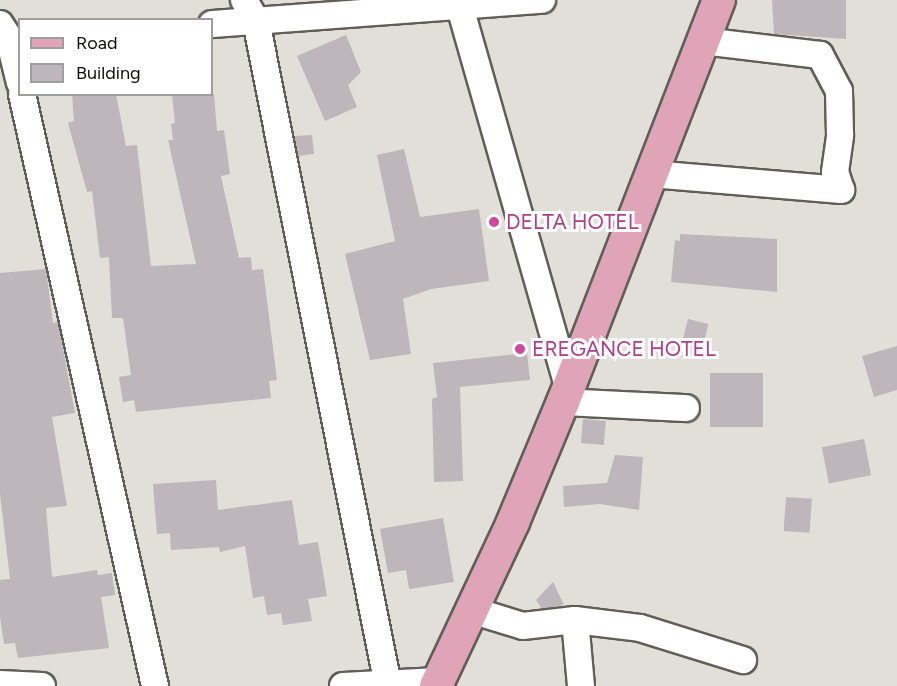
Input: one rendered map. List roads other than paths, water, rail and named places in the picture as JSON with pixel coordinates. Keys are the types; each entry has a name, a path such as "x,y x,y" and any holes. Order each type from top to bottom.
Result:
{"main road":[{"path":"437,683 566,396 719,0"}],"street":[{"path":"213,24 250,11 542,0"},
{"path":"459,4 566,396 686,408"},
{"path":"250,11 388,685"},
{"path":"7,34 18,75"},
{"path":"651,174 841,190 835,172 840,135 839,91 820,55 703,41"},
{"path":"22,96 155,686"},
{"path":"471,610 523,626 575,620 640,628 743,660"},
{"path":"575,620 581,686"},
{"path":"343,686 437,683"},
{"path":"0,684 42,686"}],"place":[{"name":"DELTA HOTEL","path":"494,222"},
{"name":"EREGANCE HOTEL","path":"520,349"}]}
